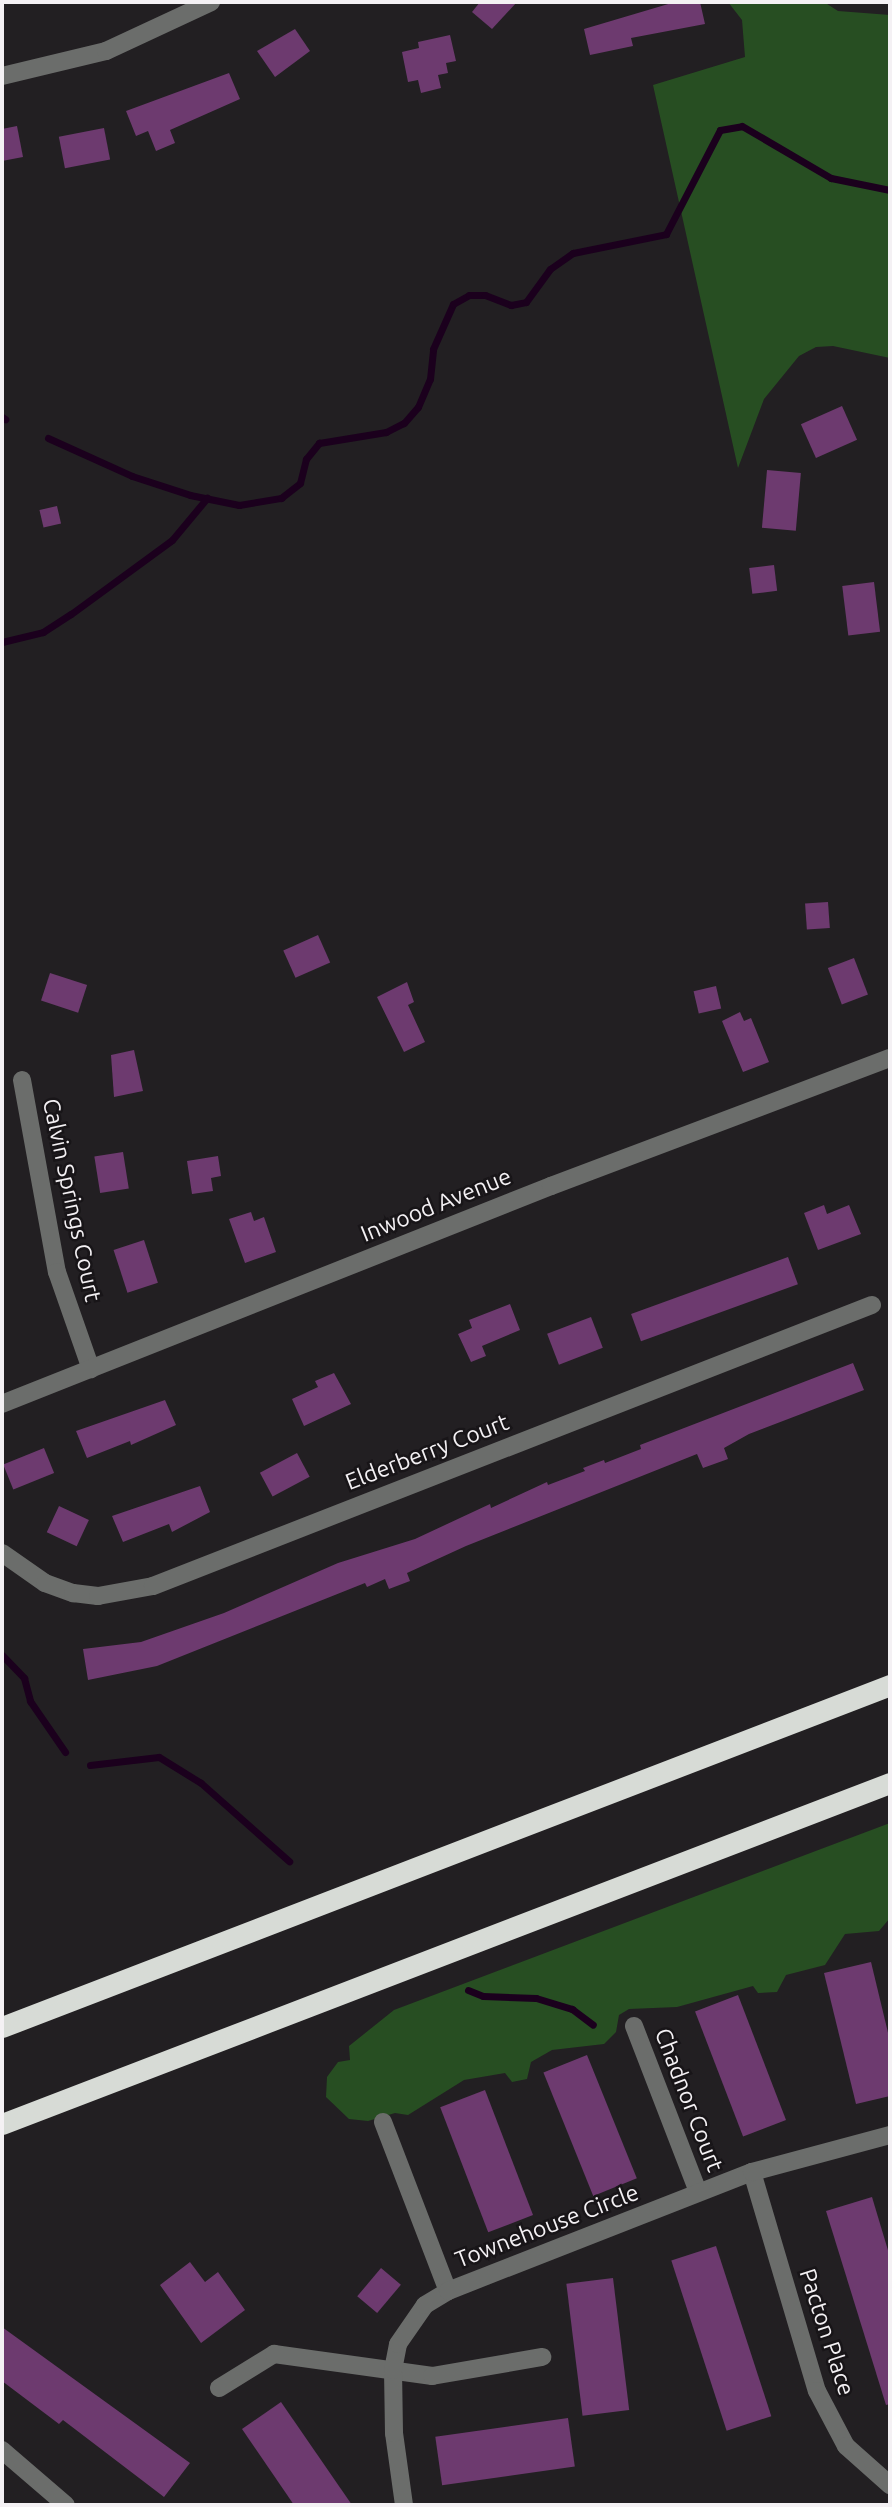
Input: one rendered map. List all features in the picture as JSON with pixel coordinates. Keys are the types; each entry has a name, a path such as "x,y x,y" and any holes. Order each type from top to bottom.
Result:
{"highway":[{"path":"2,2027 890,1685"},
{"path":"2,2124 890,1783"}],"street":[{"path":"2,76 106,51 193,7 211,2"},
{"name":"Inwood Avenue","path":"2,1405 551,1186 890,1058"},
{"name":"Calvin Springs Court","path":"22,1080 57,1272 91,1369"},
{"name":"Elderberry Court","path":"2,1553 45,1583 73,1593 98,1595 153,1586 872,1304"},
{"name":"Chadnor Court","path":"634,2026 698,2192"},
{"path":"383,2122 448,2291"},
{"name":"Townehouse Circle","path":"404,2505 394,2433 393,2371 398,2344 411,2320 425,2305 448,2291 752,2172 890,2136"},
{"name":"Pacton Place","path":"752,2172 826,2410 846,2446 890,2485"},
{"path":"219,2388 274,2354 432,2376 542,2357"},
{"path":"2,2450 66,2505"}],"green space":[{"path":"728,2 824,2 838,11 890,15 890,358 833,346 816,347 799,356 764,399 738,468 653,85 745,57 742,20"},
{"path":"890,1823 890,1918 879,1931 845,1934 825,1965 786,1975 777,1992 758,1993 753,1986 677,2007 629,2009 619,2015 616,2032 604,2044 552,2050 531,2062 527,2079 512,2082 505,2073 464,2080 408,2115 395,2113 368,2121 349,2119 326,2097 327,2077 338,2062 350,2060 349,2046 394,2010"}],"building":[{"path":"480,2 517,2 492,29 472,12"},
{"path":"675,2 700,2 705,24 631,38 633,46 590,55 584,29"},
{"path":"295,29 310,51 275,77 257,51"},
{"path":"450,35 456,61 446,63 448,73 438,75 441,88 421,93 418,80 408,82 402,52 419,48 418,42"},
{"path":"229,73 240,99 170,130 175,143 156,151 148,131 136,136 126,111"},
{"path":"17,126 23,157 2,161 2,129"},
{"path":"104,128 110,159 65,168 59,137"},
{"path":"842,406 857,440 816,458 801,424"},
{"path":"767,470 801,473 796,531 762,528"},
{"path":"57,506 61,524 44,528 39,510"},
{"path":"774,565 777,591 752,594 749,568"},
{"path":"874,582 880,632 848,636 842,586"},
{"path":"828,902 830,928 807,930 805,904"},
{"path":"318,935 330,962 295,978 283,950"},
{"path":"854,958 868,994 842,1004 828,968"},
{"path":"50,973 87,985 78,1013 41,1001"},
{"path":"407,982 414,1002 408,1005 425,1042 404,1052 377,997"},
{"path":"716,986 721,1008 699,1014 694,991"},
{"path":"740,1012 744,1021 751,1018 769,1062 743,1072 722,1021"},
{"path":"134,1050 143,1091 114,1097 111,1055"},
{"path":"123,1152 129,1189 100,1193 94,1157"},
{"path":"218,1156 221,1176 211,1178 213,1191 192,1194 187,1161"},
{"path":"824,1205 827,1214 849,1205 861,1234 818,1250 804,1213"},
{"path":"251,1212 254,1221 264,1217 276,1252 245,1263 229,1219"},
{"path":"144,1240 158,1283 127,1293 114,1250"},
{"path":"788,1257 798,1284 641,1341 631,1314"},
{"path":"510,1304 520,1330 482,1346 486,1356 471,1362 458,1334 472,1328 469,1320"},
{"path":"591,1317 603,1348 559,1365 547,1334"},
{"path":"853,1363 864,1390 749,1434 724,1448 728,1459 703,1468 697,1454 466,1546 407,1573 410,1581 389,1589 385,1579 367,1587 365,1583 157,1666 88,1680 83,1649 141,1642 224,1613 338,1563 415,1539 490,1504 491,1508 547,1482 548,1485 585,1471 583,1468 641,1449 640,1445"},
{"path":"334,1373 351,1404 304,1426 292,1399 318,1387 315,1381"},
{"path":"165,1400 176,1425 131,1445 130,1441 87,1458 76,1431"},
{"path":"44,1448 54,1473 13,1490 3,1464"},
{"path":"297,1453 310,1477 273,1497 260,1473"},
{"path":"200,1486 210,1512 172,1532 169,1524 123,1542 112,1516"},
{"path":"59,1506 89,1520 77,1546 47,1532"},
{"path":"871,1962 890,2041 890,2096 856,2104 824,1973"},
{"path":"738,1995 786,2120 743,2137 695,2011"},
{"path":"587,2055 637,2178 593,2196 543,2073"},
{"path":"485,2090 533,2215 488,2232 440,2107"},
{"path":"872,2197 890,2257 890,2404 886,2405 826,2211"},
{"path":"716,2246 771,2416 727,2431 671,2261"},
{"path":"190,2262 205,2282 218,2272 245,2310 201,2343 160,2285"},
{"path":"381,2268 401,2285 377,2313 357,2296"},
{"path":"613,2278 629,2410 583,2416 566,2284"},
{"path":"2,2327 190,2463 164,2497 63,2420 59,2424 2,2381"},
{"path":"281,2402 352,2505 294,2505 242,2429"},
{"path":"568,2418 575,2467 442,2485 435,2437"}],"waterway":[{"path":"48,438 132,476 190,495 239,505 281,498 300,483 306,459 319,443 386,432 404,423 418,407 430,379 433,349 453,304 469,295 485,295 511,305 526,302 550,269 573,253 666,234 720,130 742,126 831,178 890,190"},
{"path":"2,642 43,632 71,614 172,540 207,498"},
{"path":"2,1655 24,1678 30,1701 65,1752"},
{"path":"90,1765 159,1757 201,1783 289,1861"},
{"path":"468,1990 483,1996 536,1998 572,2009 593,2025"}]}
